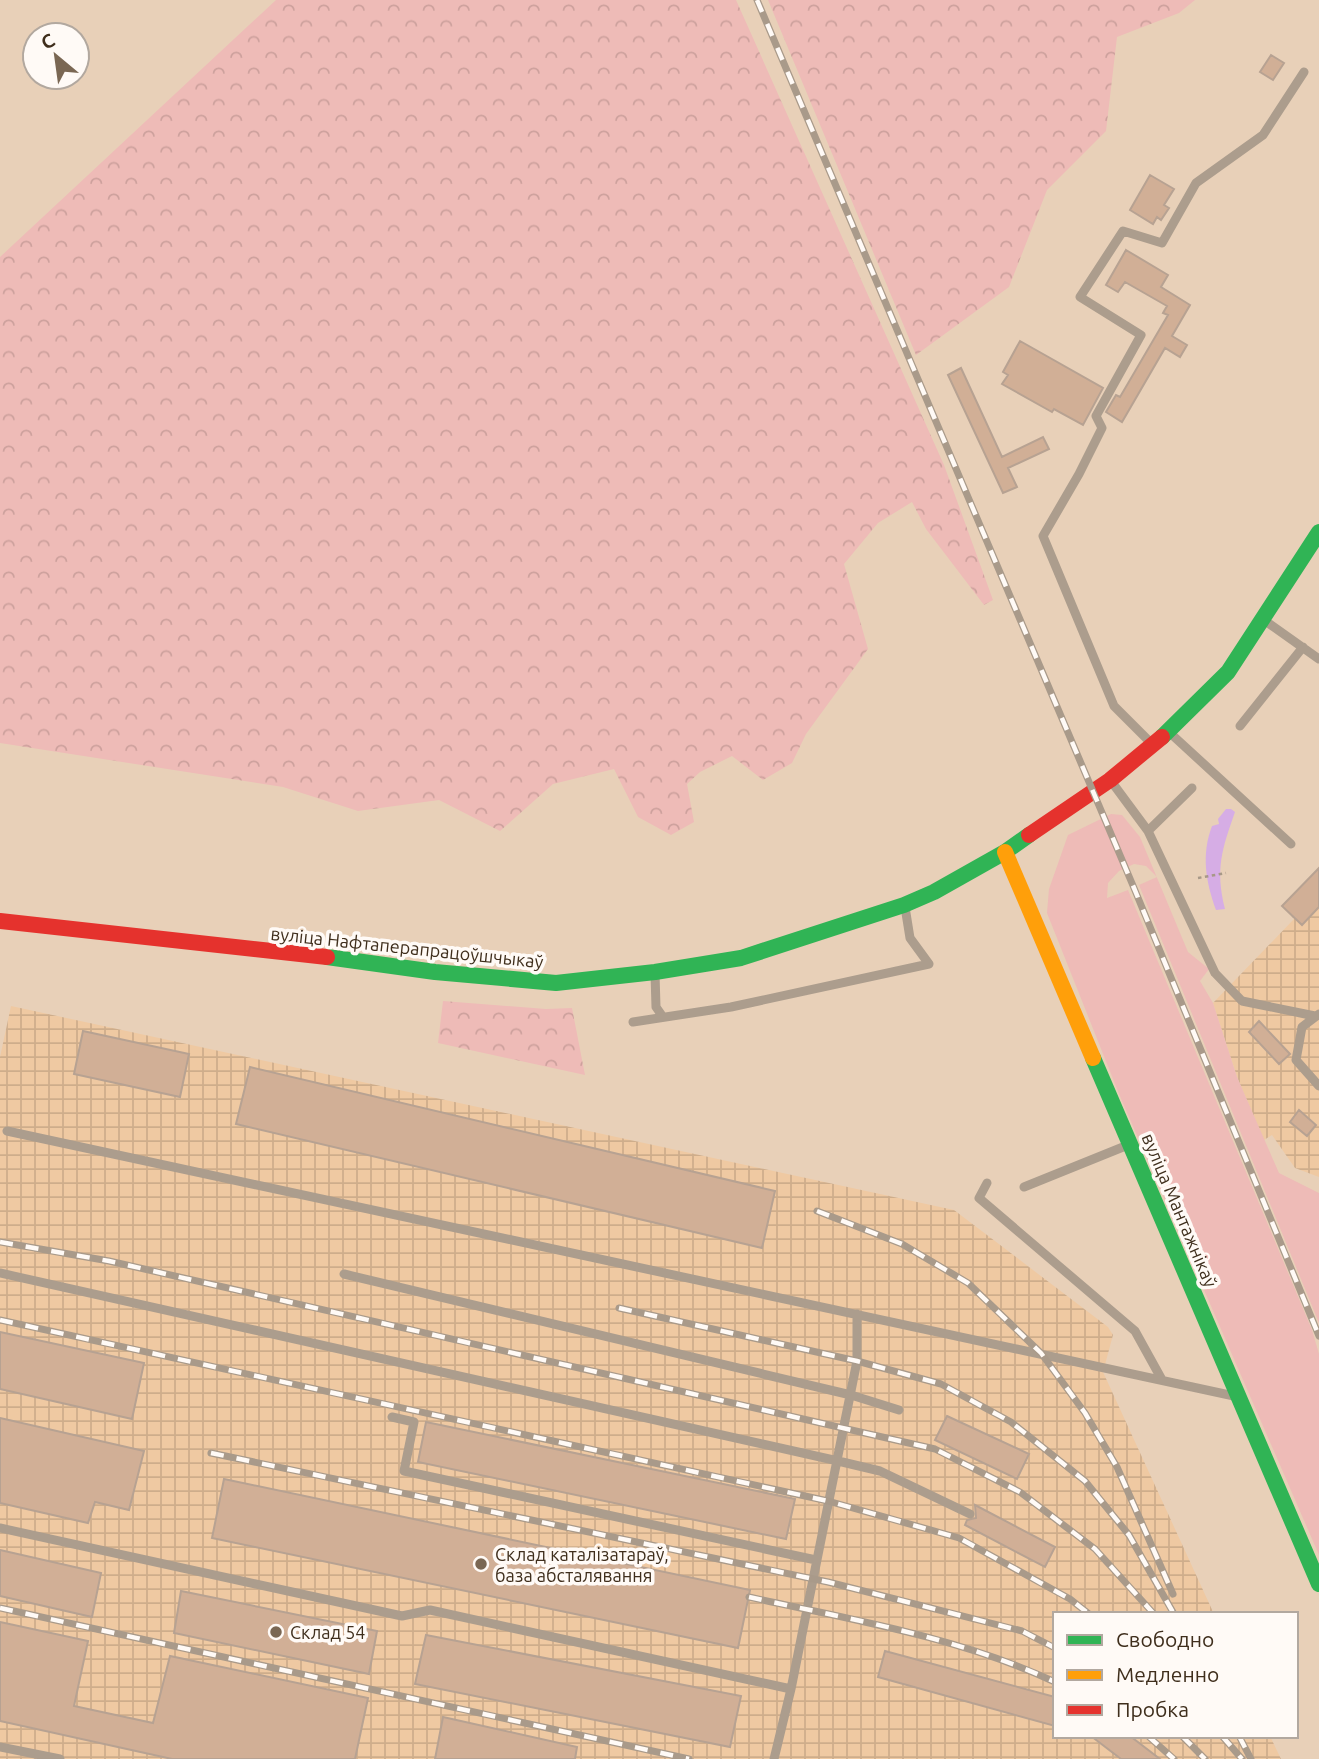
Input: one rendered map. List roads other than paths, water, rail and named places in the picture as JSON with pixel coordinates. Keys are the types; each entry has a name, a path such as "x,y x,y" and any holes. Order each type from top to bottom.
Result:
{"main road":[{"name":"вуліца Нафтаперапрацоўшчыкаў","path":"0,920 68,930 288,952 435,972 556,983 655,972 741,958 904,905 934,892 1005,852 1111,780 1169,732 1228,672 1319,532"},
{"name":"вуліца Мантажнікаў","path":"1005,852 1319,1584"}],"lane":[{"path":"1153,746 1114,706 1043,536 1102,428 1096,416 1141,335 1080,298 1123,231 1162,243 1195,183 1263,135 1304,72"},
{"path":"1263,619 1319,659"},
{"path":"1240,726 1303,647"},
{"path":"1169,732 1291,844"},
{"path":"1111,780 1148,831 1215,973 1242,1001 1317,1015"},
{"path":"1148,831 1192,788"},
{"path":"633,1022 757,1002 929,964 910,938 904,905"},
{"path":"655,972 656,1007 663,1017"},
{"path":"1317,1015 1302,1027 1296,1060 1319,1086"},
{"path":"7,1131 1161,1378 1239,1397"},
{"path":"1024,1187 1130,1144"},
{"path":"987,1183 979,1198 1135,1331 1161,1378"},
{"path":"0,1273 880,1471 970,1514"},
{"path":"344,1274 851,1395 899,1410"},
{"path":"774,1759 791,1689 858,1361 857,1314"},
{"path":"392,1417 414,1422 404,1471 816,1560"},
{"path":"0,1528 402,1616 430,1610 791,1689"},
{"path":"0,1746 60,1759"}],"railway":[{"path":"757,0 1134,888 1319,1336"},
{"path":"817,1211 902,1244 968,1283 1041,1353 1085,1413 1117,1467 1173,1594"},
{"path":"0,1242 109,1261 935,1449 1020,1492 1095,1549 1152,1612"},
{"path":"619,1308 857,1361 941,1384 1011,1422 1085,1481 1129,1535 1173,1612"},
{"path":"0,1320 828,1501 959,1538 1070,1599 1086,1612"},
{"path":"211,1453 828,1582 1022,1631 1053,1647"},
{"path":"749,1597 905,1631 982,1653 1053,1681"},
{"path":"0,1608 689,1759"},
{"path":"1150,1738 1174,1759"},
{"path":"1184,1738 1205,1759"},
{"path":"1224,1738 1242,1759"},
{"path":"1240,1738 1251,1759"}],"place":[{"name":"Склад каталізатараў, база абсталявання","path":"481,1564"},
{"name":"Склад 54","path":"276,1632"}]}
